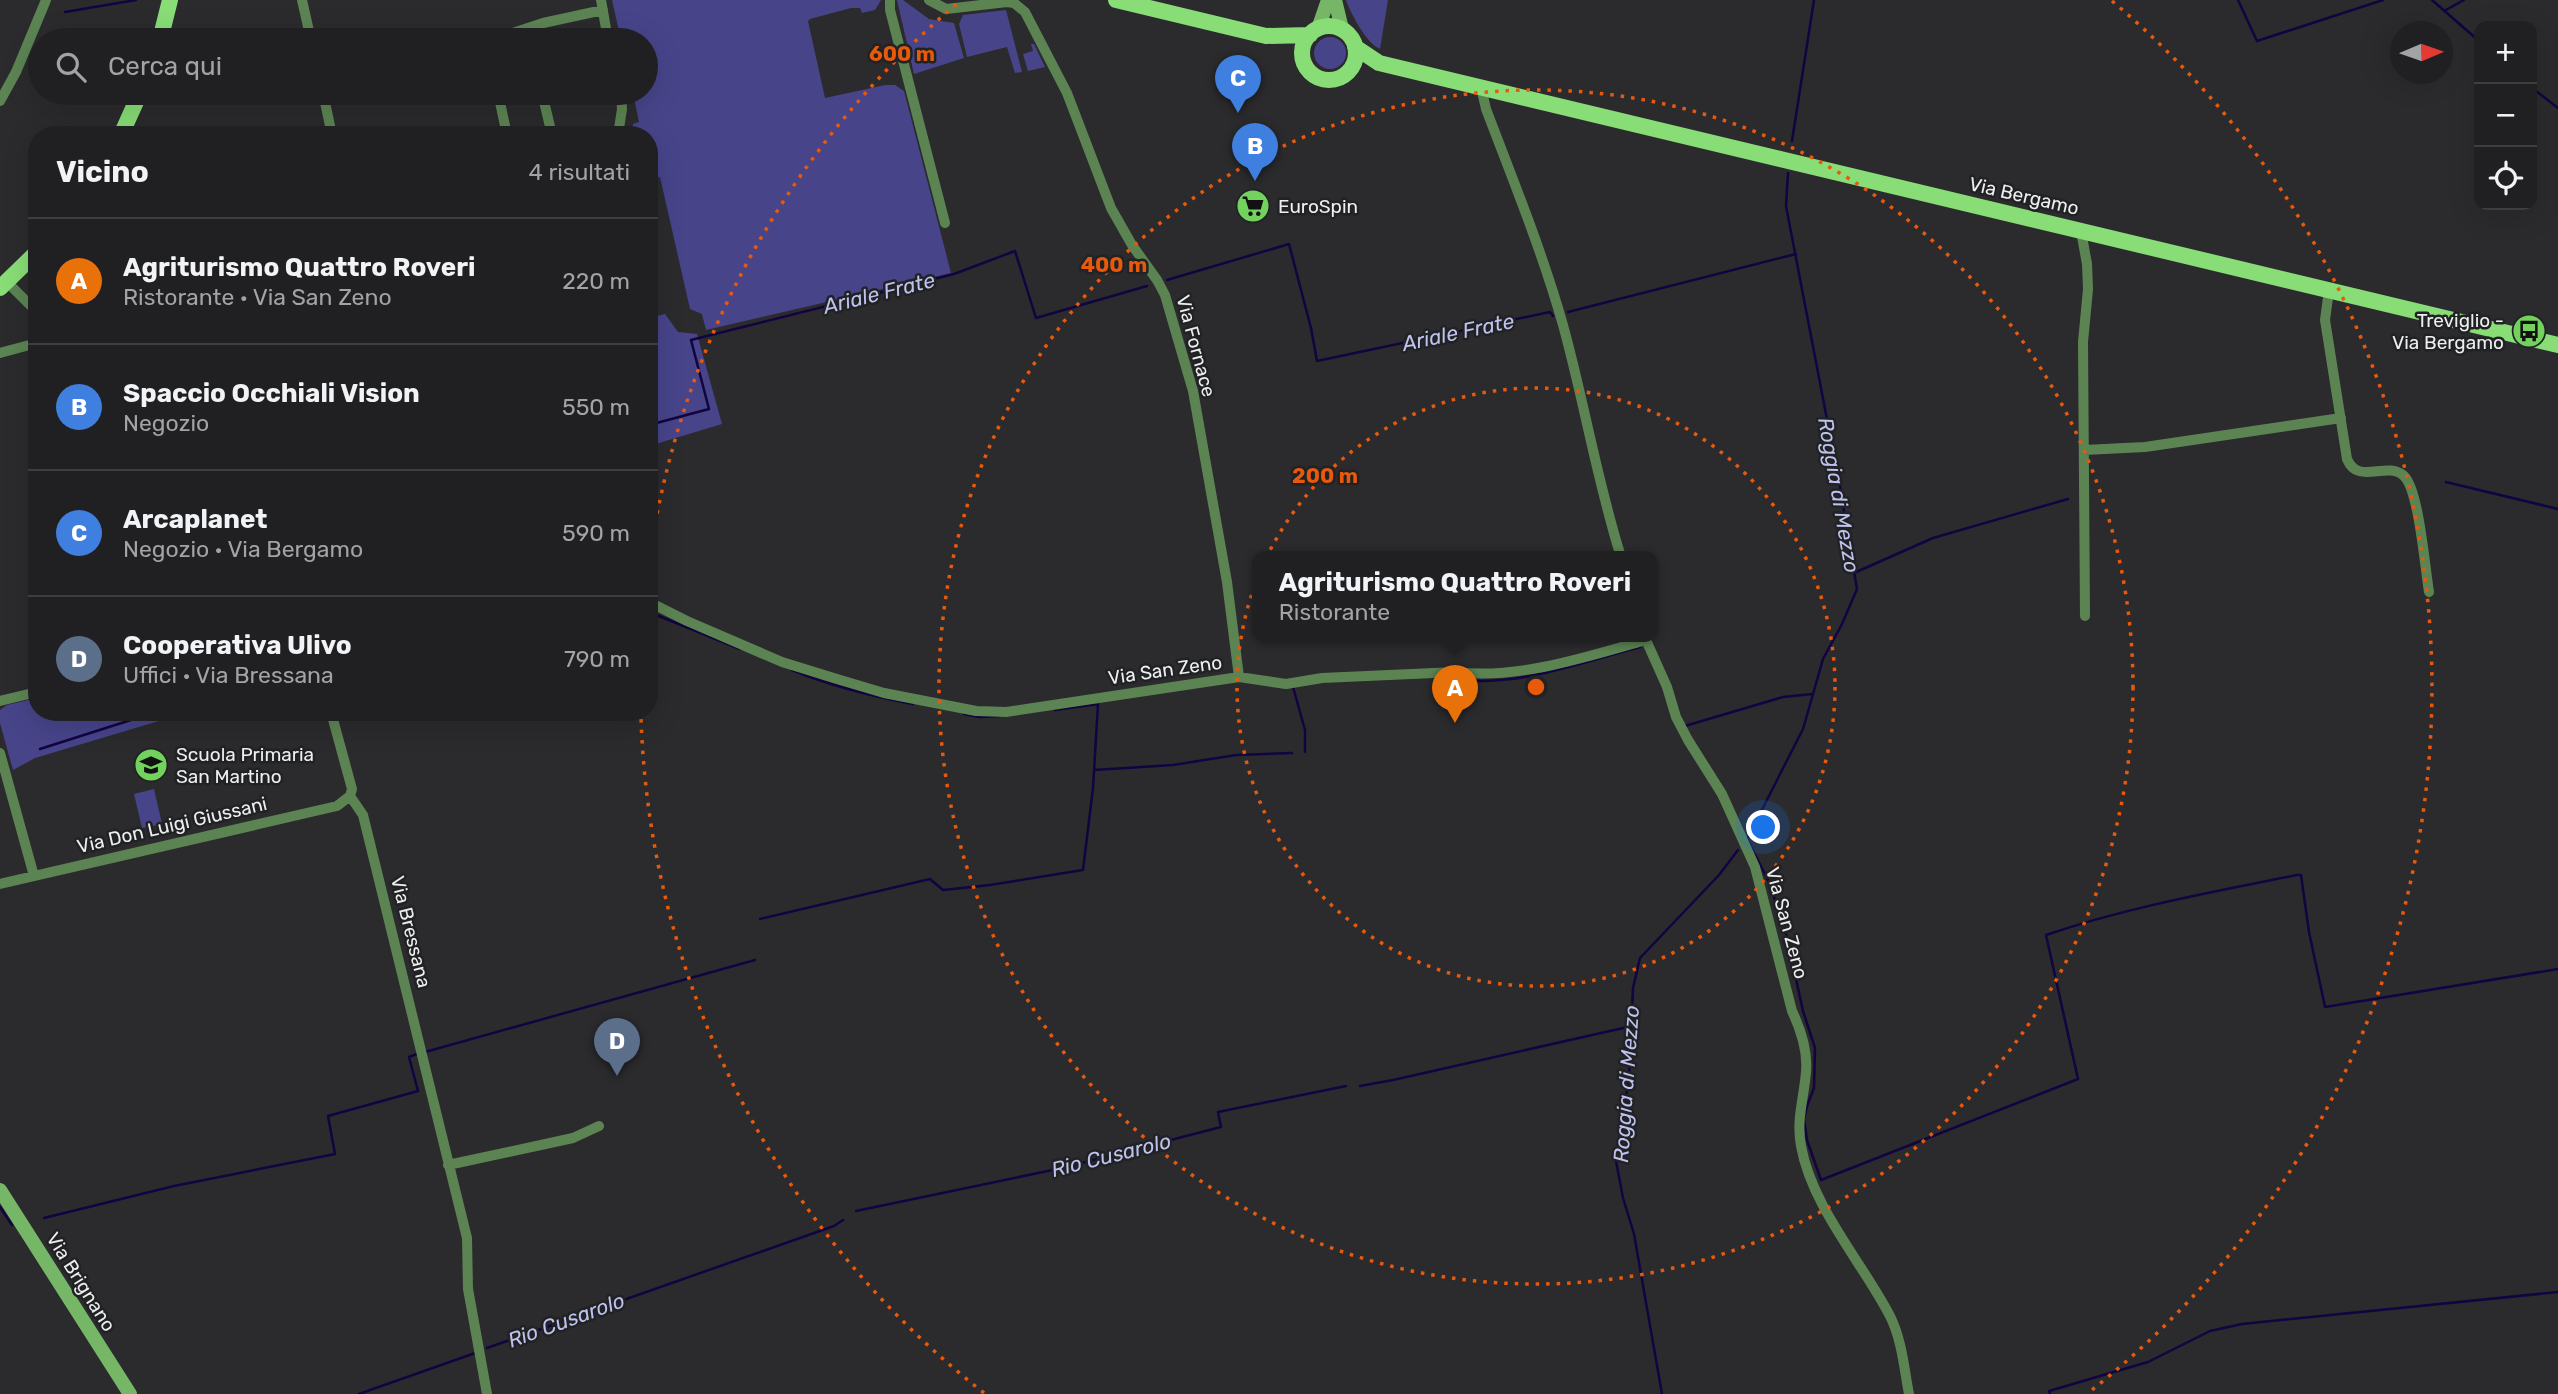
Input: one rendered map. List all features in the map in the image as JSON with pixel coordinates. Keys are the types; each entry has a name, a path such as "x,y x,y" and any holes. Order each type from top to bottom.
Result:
{"main road":[{"path":"163,28 170,0"},
{"path":"1116,0 1266,36 1303,51 1314,32"},
{"path":"1266,36 1314,32 1330,26 1342,30"},
{"name":"Via Bergamo","path":"1342,30 1348,34 1355,47 1379,63 2558,345"},
{"path":"1350,70 1356,55 1355,47"},
{"name":"Via Bergamo","path":"1303,51 1307,68 1322,79 1337,79 1350,70 1379,63"},
{"path":"125,126 135,105"},
{"path":"4,285 28,261"}],"street":[{"path":"34,28 46,0"},
{"path":"302,0 308,28"},
{"path":"890,0 890,10 945,223"},
{"name":"Via Fornace","path":"929,0 944,4 1007,2 1014,3 1025,12 1067,93 1111,208 1165,295 1193,391 1227,582 1239,677"},
{"path":"1314,32 1328,0"},
{"path":"1335,0 1342,30"},
{"path":"528,28 602,5 606,28"},
{"path":"0,100 28,43"},
{"path":"1481,88 1486,109 1536,242 1563,324 1599,479 1619,551"},
{"path":"326,105 330,126"},
{"path":"501,105 505,126"},
{"path":"545,105 550,126"},
{"path":"619,126 622,105"},
{"path":"2081,231 2088,289 2083,342 2085,616"},
{"path":"4,285 28,305"},
{"path":"2329,290 2325,320 2350,466 2361,473 2389,470 2406,477 2414,496 2429,592"},
{"path":"0,353 28,345"},
{"path":"2084,450 2145,447 2341,418"},
{"name":"Via San Zeno","path":"658,606 782,662 884,693 976,711 1006,712 1239,677 1286,684 1322,678 1456,673 1477,675 1588,657 1636,642"},
{"name":"Via San Zeno","path":"1647,642 1658,664 1676,717 1722,794 1755,867 1792,1011 1801,1030 1805,1050 1806,1073 1798,1125 1801,1149 1811,1180 1898,1334 1909,1394"},
{"path":"0,701 28,694"},
{"name":"Via Bressana","path":"333,721 352,789 350,796 363,815 467,1238 468,1289 487,1394"},
{"path":"0,752 34,876"},
{"name":"Via Don Luigi Giussani","path":"0,884 337,806 350,796"},
{"path":"448,1164 573,1138 599,1126"},
{"name":"Via Brignano","path":"0,1190 130,1394"}],"shaded area":[{"path":"612,0 881,0 875,10 862,13 860,8 851,8 808,21 825,98 885,85 895,85 904,91 951,273 706,330 702,314 690,309 658,177 658,126 633,126 639,122 635,105 658,105 658,28 618,28"},
{"path":"897,0 903,0 929,19 954,23 964,58 914,74"},
{"path":"1346,0 1388,0 1380,49 1364,35"},
{"path":"1006,10 1022,72 1015,73 1007,47 967,57 959,24 963,15"},
{"path":"1330,37 1342,41 1346,53 1342,65 1330,69 1318,65 1314,53 1318,41"},
{"path":"1031,44 1034,44 1045,67 1028,71 1023,54 1033,51"},
{"path":"665,314 678,332 697,334 722,424 658,443 658,316"},
{"path":"28,700 28,721 159,721 35,758 13,770 0,723 0,710 7,705"},
{"path":"154,789 162,824 142,828 134,794"}],"waterway":[{"path":"65,12 136,0"},
{"name":"Roggia di Mezzo","path":"1792,141 1814,0"},
{"path":"2238,0 2257,41 2383,0"},
{"path":"2432,0 2474,37"},
{"path":"2444,11 2464,0"},
{"path":"2537,92 2558,108"},
{"name":"Roggia di Mezzo","path":"1747,839 1803,729 1823,659 1857,589 1786,206 1788,173"},
{"name":"Ariale Frate","path":"1167,280 1289,244 1317,361 1550,312 1553,316"},
{"name":"Ariale Frate","path":"658,423 709,409 691,340 954,274 1015,251 1036,318 1147,286"},
{"name":"Ariale Frate","path":"1568,312 1796,254"},
{"path":"2446,482 2558,509"},
{"path":"1854,573 1933,538 2068,499"},
{"path":"658,616 740,649"},
{"path":"1439,677 1491,681 1516,678 1541,674 1640,647"},
{"path":"792,670 851,690 913,704"},
{"path":"1293,687 1305,730 1305,752"},
{"path":"1685,726 1783,697 1812,694"},
{"path":"760,919 930,879 943,890 1083,870 1093,788 1098,704 1055,710"},
{"path":"964,714 979,717 999,716"},
{"path":"40,749 128,721"},
{"path":"1094,770 1173,765 1236,755 1292,753"},
{"path":"1747,839 1768,880 1785,929 1803,1011 1815,1048 1814,1088 1804,1119 1807,1140 1821,1180 2078,1079 2046,935 2108,916 2301,875 2309,932 2325,1007 2558,969"},
{"name":"Roggia di Mezzo","path":"1662,1394 1634,1234 1616,1161 1629,1077 1633,988 1640,958 1719,875 1738,850"},
{"path":"425,1052 755,960"},
{"name":"Rio Cusarolo","path":"1360,1086 1632,1026"},
{"path":"44,1218 174,1186 335,1154 328,1116 418,1091 409,1057 417,1054"},
{"name":"Rio Cusarolo","path":"856,1211 1062,1168 1221,1127 1218,1112 1346,1086"},
{"path":"0,1207 12,1225"},
{"name":"Rio Cusarolo","path":"487,1348 834,1226 843,1220"},
{"path":"2050,1394 2049,1391 2148,1362 2210,1331 2242,1324 2558,1292"},
{"name":"Rio Cusarolo","path":"359,1394 478,1352"}],"place":[{"name":"Arcaplanet","path":"1238,113"},
{"name":"Spaccio Occhiali Vision","path":"1255,181"},
{"name":"EuroSpin","path":"1253,206"},
{"name":"Treviglio - Via Bergamo","path":"2529,331"},
{"name":"Agriturismo Quattro Roveri","path":"1455,723"},
{"name":"Scuola Primaria San Martino","path":"151,765"},
{"name":"Cooperativa Ulivo","path":"617,1076"}]}
